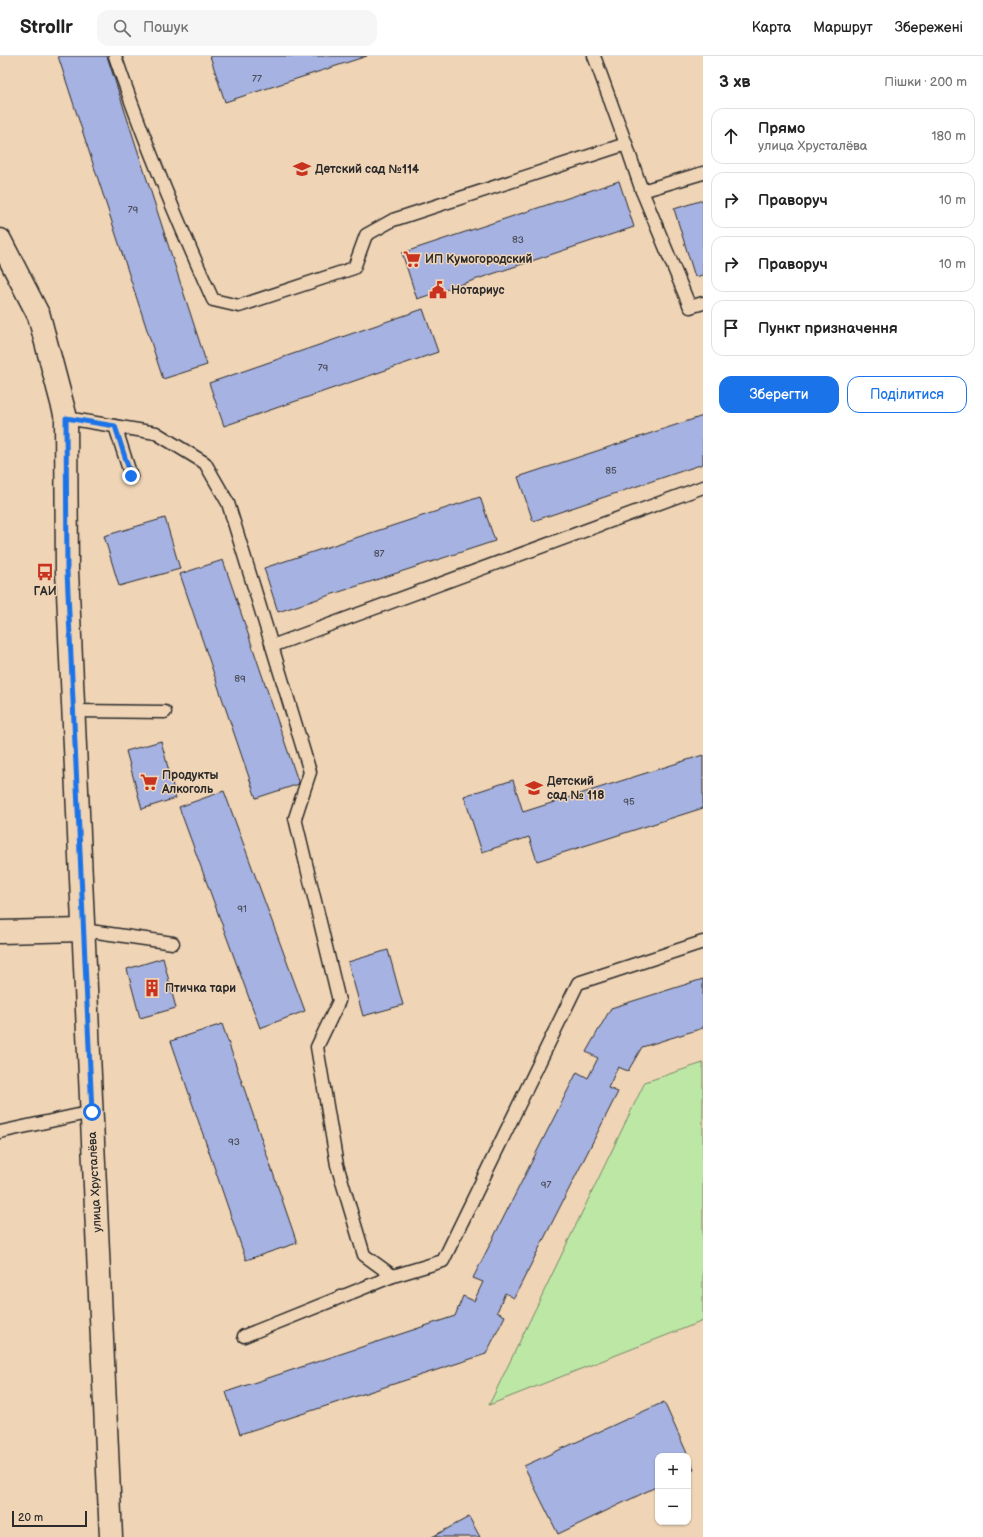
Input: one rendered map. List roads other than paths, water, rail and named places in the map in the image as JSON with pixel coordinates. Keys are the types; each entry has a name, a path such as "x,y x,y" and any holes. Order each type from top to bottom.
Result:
{"main road":[{"name":"улица Хрусталёва","path":"0,240 39,316 66,418 67,571 111,1537"},
{"path":"0,932 84,930"}],"lane":[{"path":"114,56 134,111 192,254 213,300 239,306 354,268 366,235 394,220 626,144"},
{"path":"594,56 642,191 690,307 703,303"},
{"path":"642,191 703,173"},
{"path":"66,418 156,432 205,463 228,503 310,772 295,818 339,1001 318,1047 337,1166 364,1255 393,1276"},
{"path":"115,426 131,476"},
{"path":"272,646 703,487"},
{"path":"74,711 166,712"},
{"path":"84,930 173,943"},
{"path":"244,1336 393,1276 443,1261 578,983 703,942"},
{"path":"0,1132 92,1112"}],"place":[{"name":"Детский сад №114","path":"302,169"},
{"name":"ИП Кумогородский","path":"412,259"},
{"name":"Нотариус","path":"438,290"},
{"name":"ГАИ","path":"45,572"},
{"name":"Продукты Алкоголь","path":"149,782"},
{"name":"Детский сад № 118","path":"534,788"},
{"name":"Птичка тари","path":"152,988"}]}
